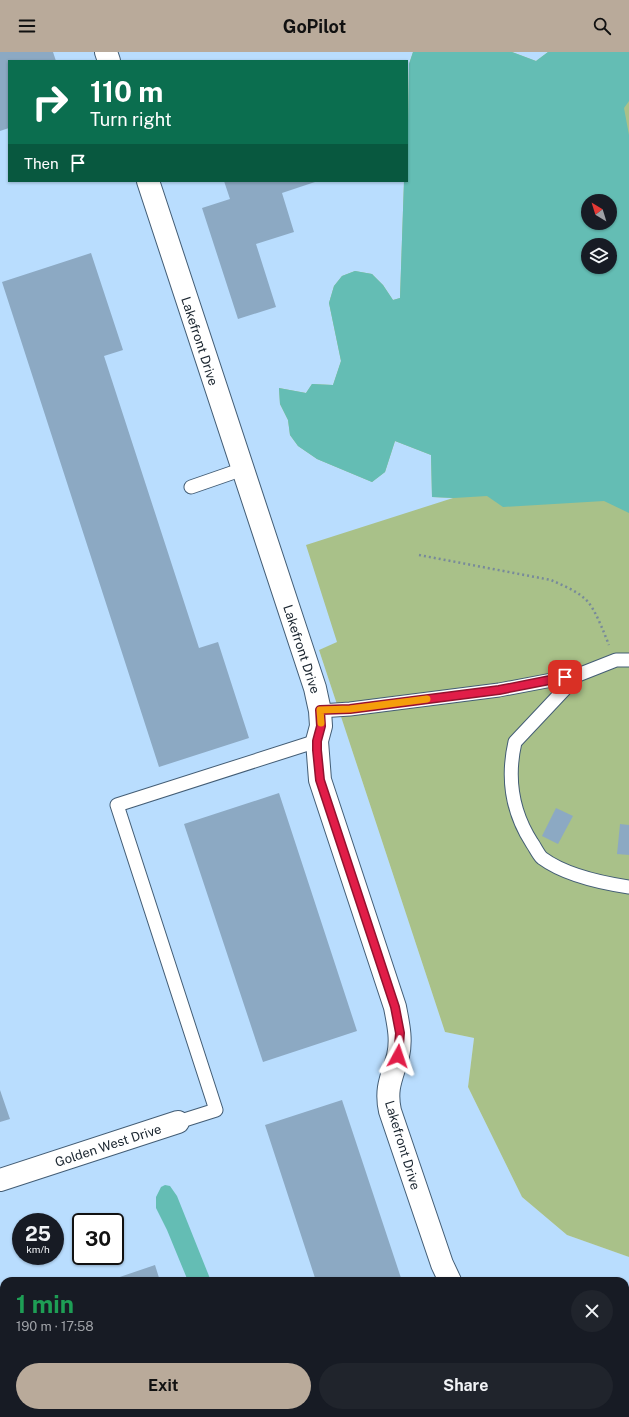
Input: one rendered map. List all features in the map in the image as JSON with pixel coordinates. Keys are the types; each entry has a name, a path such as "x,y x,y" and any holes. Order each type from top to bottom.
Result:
{"street":[{"name":"Lakefront Drive","path":"148,182 315,688 320,710 321,726 317,741 320,780 395,1007 400,1033 398,1056 390,1077 387,1097 390,1111 442,1264 448,1277"},
{"name":"Golden West Drive","path":"0,1180 178,1122"}],"lane":[{"path":"191,487 243,469"},
{"path":"320,710 350,709 499,690 578,675 622,660"},
{"path":"578,675 515,742 510,779 516,810 526,833 541,857 556,867 596,881 629,887"},
{"name":"Golden West Drive","path":"178,1122 216,1110 117,805 317,741"}],"path":[{"path":"419,555 551,580 568,588 586,598 622,660"}],"shaded area":[{"path":"0,52 413,52 409,64 408,84 408,60 8,60 8,182 404,182 400,298 393,300 383,285 329,303 341,361 333,385 313,384 306,393 280,388 280,404 288,420 290,435 298,446 317,459 385,472 395,441 431,455 432,497 454,498 338,643 319,650 445,1032 474,1038 468,1087 522,1197 567,1235 629,1257 629,1277 0,1277"},
{"path":"413,52 512,52 536,61 548,52 629,52 629,1257 567,1235 522,1197 468,1087 474,1038 445,1032 319,650 337,642 306,545 453,498 432,497 431,455 395,441 385,472 372,482 317,459 298,446 290,435 288,420 280,404 279,388 306,393 312,384 333,385 341,361 329,303 334,286 342,276 355,271 372,274 383,285 393,300 400,298 404,182 408,182 409,64"},
{"path":"413,52 512,52 536,61 548,52 629,52 629,101 624,108 629,135 629,513 604,501 503,507 487,496 454,498 432,497 431,455 395,441 385,472 372,482 317,459 298,446 290,435 288,420 280,404 279,388 306,393 312,384 333,385 341,361 329,303 334,286 342,276 355,271 372,274 383,285 393,300 400,298 404,182 408,182 409,64"},
{"path":"512,52 548,52 536,61"},
{"path":"165,1185 170,1186 177,1196 209,1277 186,1277 167,1230 156,1208 156,1197 161,1187"}],"building":[{"path":"0,52 53,52 56,60 8,60 8,128 0,131"},
{"path":"224,182 315,182 282,193 294,232 256,244 276,307 238,319 202,208 230,199"},
{"path":"91,253 123,350 104,356 199,648 218,642 249,738 159,767 2,282"},
{"path":"279,793 357,1031 263,1062 184,824"},
{"path":"556,808 573,816 558,844 542,836"},
{"path":"620,824 629,825 629,855 617,854"},
{"path":"0,1090 10,1119 0,1122"},
{"path":"342,1100 401,1277 315,1277 265,1125"},
{"path":"155,1265 159,1277 120,1277"}],"slow traffic":[{"path":"321,723 320,710 350,709 427,699"}],"route":[{"path":"398,1056 400,1033 395,1007 320,780 317,760 317,741 321,726 320,710 350,709 499,690 565,677"}]}
